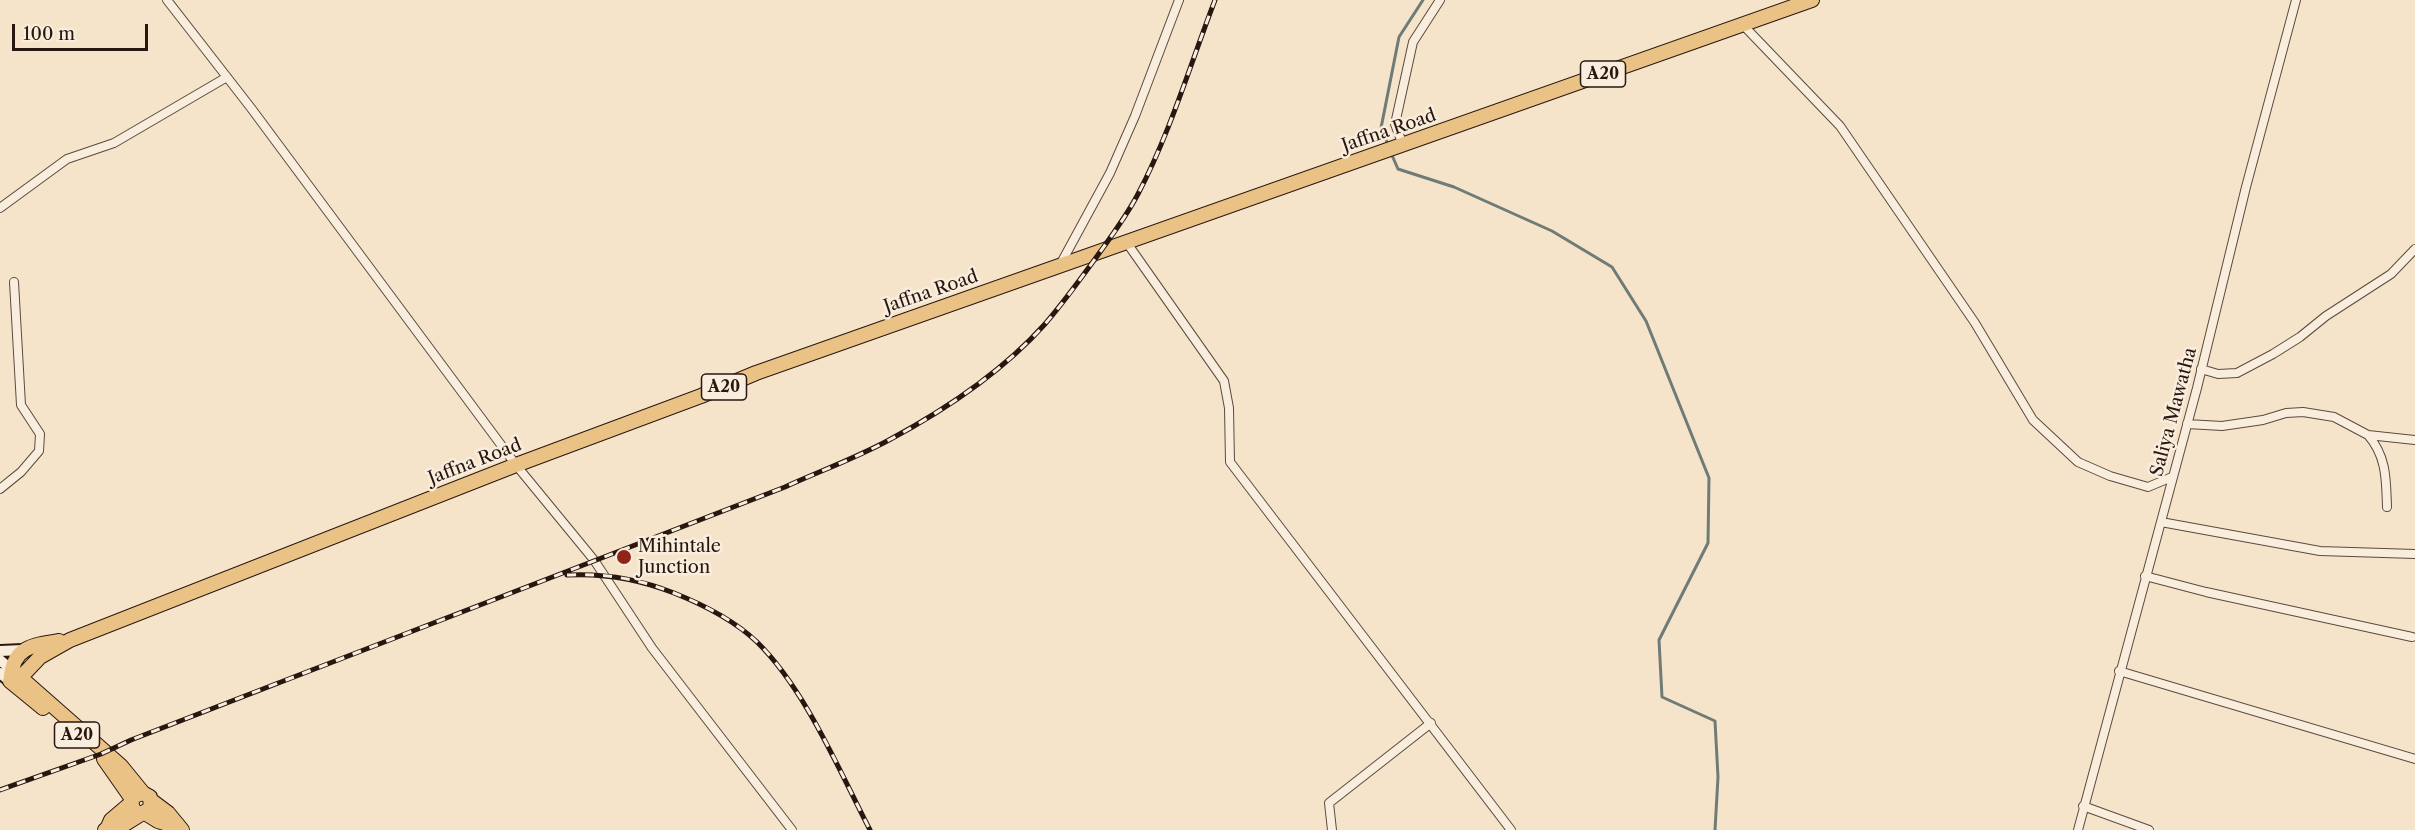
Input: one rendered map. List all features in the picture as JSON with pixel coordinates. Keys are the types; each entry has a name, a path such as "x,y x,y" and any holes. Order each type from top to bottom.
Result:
{"highway":[{"name":"Jaffna Road","path":"11,675 70,640 756,373 1812,0"},
{"name":"Jaffna Road","path":"23,650 70,640"},
{"path":"11,675 15,658 23,650"},
{"name":"A20","path":"11,675 100,754 141,804"},
{"path":"141,804 128,827 106,830 111,820 141,804 168,813 181,829"}],"main road":[{"path":"0,651 23,650"},
{"path":"0,660 11,675"}],"street":[{"path":"167,0 516,465 594,560 652,648 792,830"},
{"path":"1059,266 1110,173 1135,116 1179,0"},
{"path":"1393,148 1395,124 1413,42 1440,0"},
{"name":"Saliya Mawatha","path":"2078,830 2187,424 2246,187 2296,0"},
{"path":"1743,25 1840,126 1976,323 2032,420 2078,462 2110,476 2148,486 2172,477"},
{"path":"0,208 67,159 114,143 227,77"},
{"path":"1127,243 1224,381 1229,408 1230,462 1511,830"},
{"path":"2201,369 2218,374 2237,373 2273,354 2300,337 2326,315 2391,274 2415,249"},
{"path":"0,489 21,472 39,451 40,434 21,405 14,282"},
{"path":"2187,424 2222,426 2263,420 2286,413 2303,412 2334,417 2368,435 2377,445 2386,467 2387,507"},
{"path":"2368,435 2415,440"},
{"path":"2161,522 2320,551 2415,554"},
{"path":"2145,576 2206,592 2412,637"},
{"path":"2120,671 2415,759"},
{"path":"1332,830 1329,803 1431,723"},
{"path":"2083,806 2149,830"}],"waterway":[{"path":"1389,147 1381,128 1399,37 1423,0"},
{"path":"1391,153 1398,169 1454,187 1552,231 1612,267 1646,321 1709,478 1708,543 1659,640 1662,697 1715,721 1718,777 1715,830"}],"railway":[{"path":"0,790 101,754 131,740 785,487 876,447 952,403 1011,358 1045,324 1077,284 1123,219 1138,194 1160,147 1215,0"},
{"path":"567,575 608,576 661,588 707,608 748,634 774,661 806,706 870,830"}],"place":[{"name":"Mihintale Junction","path":"624,557"}]}
